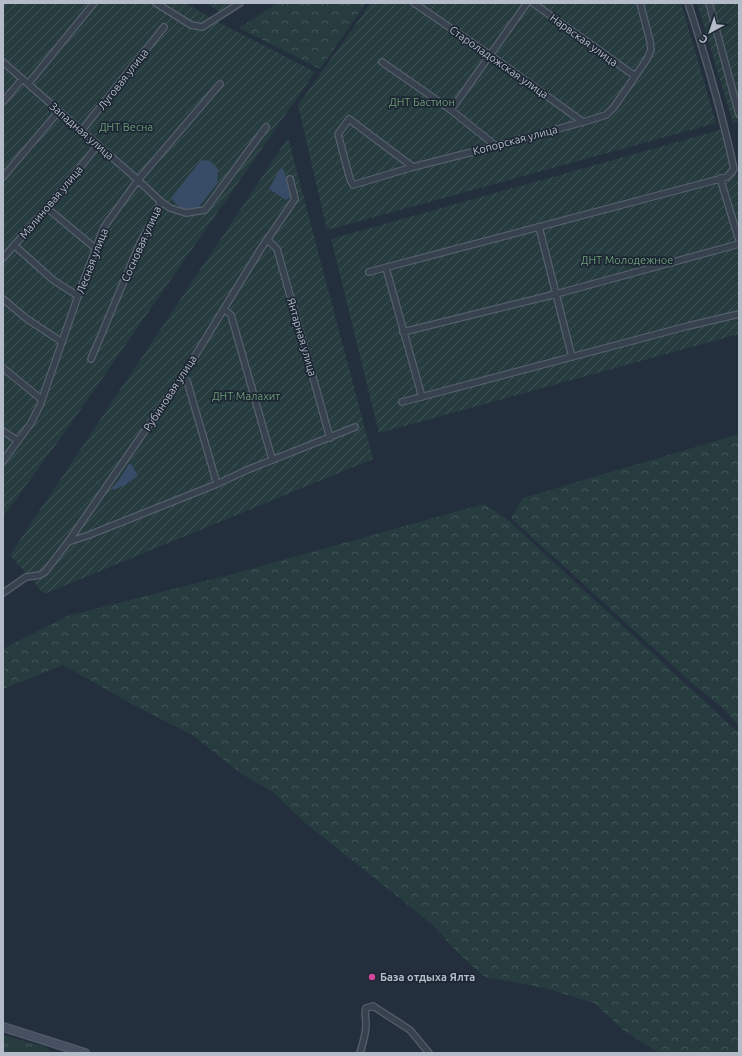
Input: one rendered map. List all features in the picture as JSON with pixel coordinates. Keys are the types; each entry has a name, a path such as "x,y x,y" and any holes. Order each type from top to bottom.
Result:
{"main road":[{"path":"3,1028 85,1053"}],"street":[{"path":"28,84 94,3"},
{"path":"156,3 191,25 202,27 240,3"},
{"name":"Староладожская улица","path":"414,3 583,122"},
{"path":"451,110 528,3"},
{"name":"Нарвская улица","path":"533,3 635,76"},
{"name":"Копорская улица","path":"413,167 348,119 338,134 353,185 413,167 496,146 606,115 614,107 647,59 651,50 640,3"},
{"path":"370,272 727,177 734,169 706,55 688,3"},
{"path":"709,3 739,114"},
{"name":"Луговая улица","path":"82,130 164,27"},
{"name":"Западная улица","path":"3,62 82,130 160,201"},
{"path":"382,62 451,110 496,146"},
{"path":"3,102 22,79"},
{"name":"Лесная улица","path":"3,461 32,423 40,405 95,248 104,227 138,180 220,84"},
{"path":"3,177 59,111"},
{"name":"Сосновая улица","path":"91,359 140,243 158,211 160,201 170,208 186,214 205,210 266,126"},
{"name":"Малиновая улица","path":"3,258 47,208 98,145"},
{"path":"720,178 739,240"},
{"name":"Рубиновая улица","path":"3,593 26,577 40,576 45,572 68,542 182,377 295,199 290,179"},
{"path":"47,208 95,248"},
{"path":"539,226 572,357"},
{"name":"Янтарная улица","path":"268,240 277,249 330,438"},
{"path":"403,332 556,294 739,244"},
{"path":"14,246 53,280 78,296"},
{"path":"386,268 422,397"},
{"path":"3,300 27,319 62,342"},
{"path":"224,309 231,314 272,460"},
{"path":"402,402 739,314"},
{"path":"3,368 41,399"},
{"path":"182,377 187,381 217,484"},
{"path":"68,542 217,484 355,427"},
{"path":"3,431 18,441"},
{"path":"360,1053 365,1037 366,1022 364,1013 366,1008 373,1006 410,1030 429,1053"}],"green space":[{"name":"ДНТ Весна","path":"3,3 185,3 218,22 315,72 67,429 3,517"},
{"path":"204,3 240,3 223,13"},
{"path":"277,3 366,3 320,69 239,28"},
{"name":"ДНТ Бастион","path":"371,3 681,3 716,123 327,230 298,105"},
{"path":"697,3 739,3 739,121 733,123"},
{"name":"ДНТ Молодежное","path":"727,128 739,186 739,334 379,433 331,239"},
{"name":"ДНТ Малахит","path":"288,138 373,459 44,594 10,555"},
{"path":"739,434 739,726 722,707 695,686 511,518 523,498"},
{"path":"484,504 508,520 739,733 739,1053 659,1053 623,1030 594,1003 544,988 485,977 460,955 433,925 304,822 274,793 242,774 192,735 141,709 63,665 3,689 3,649 67,616 236,573"},
{"path":"3,1035 45,1047 53,1053 3,1053"}],"water":[{"path":"201,160 210,161 218,169 217,184 197,209 190,210 180,208 171,198"},
{"path":"280,169 283,169 285,174 291,197 286,200 269,189"},
{"path":"129,464 131,464 138,476 125,485 113,490 112,488"}],"place":[{"name":"База отдыха Ялта","path":"372,977"}]}
